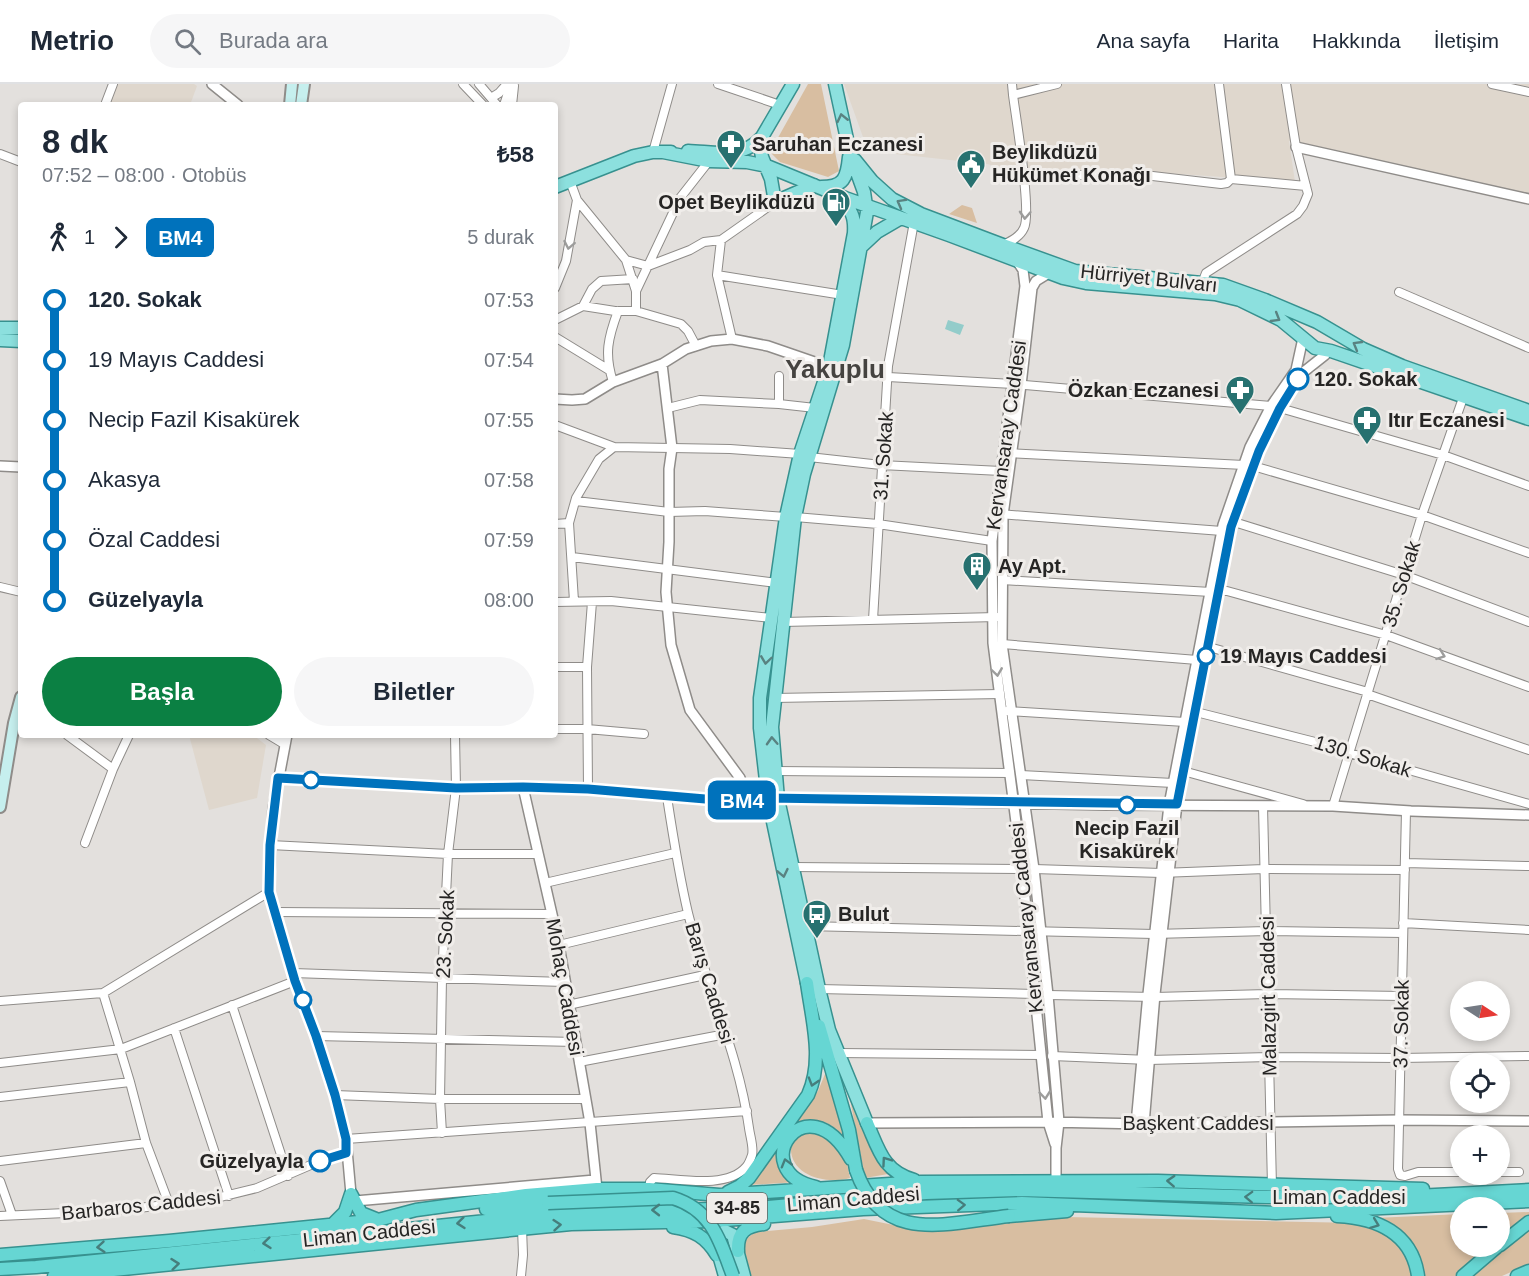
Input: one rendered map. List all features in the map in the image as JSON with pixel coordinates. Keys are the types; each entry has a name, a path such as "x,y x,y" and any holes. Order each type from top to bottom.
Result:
{"highway":[{"path":"807,983 849,1130 856,1170"},
{"path":"719,1195 740,1186 749,1178 808,1095 815,1081 817,1062 807,983"},
{"path":"867,1123 882,1157 892,1170 921,1182"},
{"path":"832,1189 813,1187 799,1182 789,1174 784,1164 784,1145 789,1136 800,1128 820,1127 830,1132 845,1149 872,1203 882,1213 906,1223 937,1224 1009,1216 1149,1207"},
{"path":"353,1198 361,1213 378,1220 416,1210 596,1184 719,1195 921,1182 1158,1180 1475,1192"},
{"name":"Liman Caddesi","path":"0,1269 575,1212 757,1208 926,1193 1020,1190 1266,1197 1373,1197 1529,1190"},
{"path":"333,1224 345,1212 353,1198"},
{"path":"0,1255 169,1241 548,1203 673,1198 689,1203 704,1216 714,1230 733,1276"},
{"name":"Liman Caddesi","path":"54,1276 522,1228 639,1221 713,1221 840,1211 1022,1203 1276,1213 1529,1201"},
{"path":"738,1251 738,1240 741,1233 748,1227 818,1218 840,1211"},
{"path":"1276,1213 1346,1216 1369,1221 1386,1228 1410,1249 1416,1260 1418,1276"},
{"path":"639,1221 694,1232 704,1238 717,1255"},
{"path":"1510,1237 1529,1222"},
{"path":"1463,1276 1486,1257"},
{"path":"1517,1276 1529,1271"}],"main road":[{"path":"290,102 292,84"},
{"path":"302,102 304,84"},
{"path":"793,84 762,137 760,152 771,179 775,202 817,186 831,187 840,184 845,177 850,153"},
{"path":"804,455 833,367 866,221 867,206 850,153 835,84"},
{"name":"Hürriyet Bulvarı","path":"558,185 614,162 658,152 745,151 753,147 762,137"},
{"name":"Hürriyet Bulvarı","path":"658,152 767,166 867,206 1049,273 1086,283 1215,294 1240,300 1281,320 1302,336"},
{"path":"709,160 724,152"},
{"name":"Hürriyet Bulvarı","path":"850,153 872,181 892,199 921,213 1003,245 1075,271 1223,285 1317,322 1363,349 1402,366 1529,411"},
{"path":"817,186 849,207 855,221 833,367 815,408 777,583 772,727 775,771 773,798 793,867 829,1030 867,1123"},
{"path":"861,247 877,232 901,218"},
{"path":"1317,322 1311,322 1302,327 1302,336 1315,348 1529,419"},
{"path":"0,328 18,328"},
{"path":"1328,329 1333,338 1329,351"},
{"path":"0,340 18,341"},
{"path":"1514,406 1529,403"},
{"path":"790,517 777,620 760,698 760,718 807,983"},
{"path":"0,807 18,711"},
{"path":"725,1276 717,1255 715,1241 716,1236 725,1232 733,1235 744,1276"}],"street":[{"path":"106,102 113,84"},
{"path":"212,84 233,102"},
{"path":"463,84 480,102"},
{"path":"479,84 494,102"},
{"path":"491,98 507,84"},
{"path":"505,102 513,84"},
{"path":"512,102 513,84"},
{"path":"658,152 672,84"},
{"path":"718,84 780,105"},
{"path":"1003,245 1015,239 1024,230 1027,220 1012,84"},
{"path":"1012,95 1057,84"},
{"path":"1219,84 1231,179"},
{"path":"1202,283 1206,273 1297,214 1306,201 1308,194 1296,147 1286,84"},
{"path":"1492,84 1526,89"},
{"path":"1296,147 1529,199"},
{"path":"0,154 18,161"},
{"path":"636,291 680,198 709,160"},
{"path":"1023,175 1144,175 1221,184 1231,179 1306,186"},
{"path":"570,181 577,200 626,260 636,291 636,311"},
{"path":"558,281 566,261 577,200"},
{"path":"626,260 648,266 690,250 704,242 721,240 775,202"},
{"name":"31. Sokak","path":"873,620 888,366 914,222"},
{"path":"721,240 717,275 732,339"},
{"name":"Kervansaray Caddesi","path":"1017,261 1023,270 1025,286 1017,385"},
{"name":"Kervansaray Caddesi","path":"1049,273 1040,278 1032,288 999,514 992,541 997,616 1002,644 1010,772 1048,1122 1056,1148"},
{"path":"717,275 843,295"},
{"path":"583,306 592,289 601,282 633,279"},
{"path":"1399,292 1529,348"},
{"path":"558,318 583,306 636,311 681,324 688,331 696,346"},
{"path":"613,382 607,362 608,342 618,311"},
{"path":"1140,1124 1151,997 1173,805 1173,783 1190,717 1228,526 1249,466 1296,370 1302,336"},
{"path":"558,339 609,370"},
{"path":"558,399 585,399 613,382 662,364 686,349 711,341 732,339 768,346 833,367 888,377 1017,385 1276,407 1443,454 1529,486"},
{"path":"1276,407 1301,374 1329,351"},
{"path":"662,364 672,448 669,469 667,608 671,645 690,710 740,778 743,788 741,800"},
{"path":"779,376 779,404"},
{"name":"35. Sokak","path":"1333,806 1422,515 1463,398"},
{"path":"668,408 700,400 815,408"},
{"path":"558,426 614,447 730,449 804,455 881,465 1001,471"},
{"path":"591,439 600,449 599,459"},
{"path":"574,601 569,522 576,498 599,459 614,447"},
{"path":"1007,453 1249,466 1422,515 1529,553"},
{"name":"Kervansaray Caddesi","path":"1007,453 1001,471 999,514 1002,580 993,643 1000,694 1007,711 1021,775 1034,869 1059,1122 1056,1181"},
{"path":"0,466 18,467"},
{"path":"576,501 669,512 705,511 878,524 992,541"},
{"path":"999,514 1228,526 1404,575 1529,622"},
{"path":"558,524 569,522"},
{"path":"572,556 777,583"},
{"path":"1002,580 1227,591 1386,635 1529,687"},
{"path":"0,587 18,591"},
{"path":"558,602 611,601 777,620 997,616"},
{"path":"588,789 587,667 592,602"},
{"path":"1002,644 1201,661"},
{"path":"1204,646 1368,693 1529,750"},
{"path":"558,667 587,667"},
{"path":"774,698 1000,694"},
{"name":"130. Sokak","path":"1007,711 1190,717 1327,745 1529,804"},
{"path":"1173,805 1183,771 1190,717"},
{"path":"558,729 644,734"},
{"path":"71,738 113,769"},
{"path":"85,843 113,769 128,738"},
{"name":"23. Sokak","path":"442,1133 440,1099 442,978 448,854 456,788 455,738"},
{"path":"286,739 278,778 270,845 269,892 294,977 335,1095 346,1139 353,1198 596,1184"},
{"path":"775,771 1010,772"},
{"path":"1183,771 1311,806"},
{"path":"1021,775 1173,783"},
{"path":"278,778 456,788 588,789 667,797 741,800 773,798 1333,806 1529,815"},
{"name":"Mohaç Caddesi","path":"523,787 559,945 590,1123 596,1184"},
{"name":"Barış Caddesi","path":"649,1189 650,1182 654,1178 714,1182 728,1178 745,1168 753,1154 747,1111 726,1034 705,975 688,914 675,854 667,797"},
{"name":"Malazgirt Caddesi","path":"1263,806 1272,1186"},
{"name":"37. Sokak","path":"1406,811 1398,1169 1400,1174 1405,1176 1418,1172 1450,1172"},
{"path":"270,845 448,854 537,854"},
{"path":"544,883 675,854"},
{"path":"1034,869 1165,872 1529,866"},
{"path":"793,867 1022,869"},
{"path":"0,1001 103,993 269,892"},
{"path":"276,912 552,914"},
{"path":"559,945 688,914"},
{"path":"1404,923 1529,930"},
{"path":"805,926 1158,934 1266,931 1403,933"},
{"path":"568,1005 705,975"},
{"path":"0,1063 121,1049 232,1005 294,977 564,982"},
{"path":"819,989 1035,994"},
{"path":"103,993 121,1049 146,1143 169,1204"},
{"path":"1048,995 1402,996"},
{"path":"232,1005 288,1176"},
{"path":"174,1028 229,1196"},
{"path":"579,1062 726,1034"},
{"path":"316,1036 576,1042"},
{"path":"838,1053 1041,1055"},
{"path":"1052,1056 1145,1060 1529,1056"},
{"path":"0,1097 130,1082"},
{"path":"335,1095 440,1099 585,1099"},
{"path":"346,1139 747,1111"},
{"name":"Başkent Caddesi","path":"867,1123 1140,1124 1399,1120 1529,1121"},
{"path":"0,1161 146,1143"},
{"name":"Barbaros Caddesi","path":"0,1216 109,1211 229,1196 257,1188 320,1161 346,1153"},
{"path":"1510,1172 1519,1172"},
{"path":"0,1181 12,1215"},
{"path":"521,1276 522,1228"}],"shaded area":[{"path":"117,84 194,84 197,86 191,102 110,102"},
{"path":"808,84 821,84 839,171 828,177 780,162 770,152"},
{"path":"844,84 1529,84 1529,194 1289,141 1295,182 1137,171 1013,171 987,164 868,151"},
{"path":"962,205 972,208 977,223 949,214"},
{"path":"190,738 257,738 266,745 257,798 209,810"},
{"path":"825,1074 829,1074 849,1145 838,1131 826,1123 812,1120 795,1124 818,1091"},
{"path":"849,1094 888,1174 865,1178"},
{"path":"802,1131 820,1131 846,1159 850,1178 820,1179 802,1171 792,1156 791,1145"},
{"path":"781,1141 797,1182 750,1185"},
{"path":"1529,1212 1529,1216 1510,1232 1510,1213"},
{"path":"1450,1215 1450,1257 1479,1257 1455,1276 1423,1276 1418,1256 1408,1239 1402,1232 1375,1218"},
{"path":"1066,1217 1358,1223 1376,1227 1406,1248 1414,1276 751,1276 743,1252 746,1241 756,1232 864,1219 928,1232"},
{"path":"1529,1230 1529,1264 1502,1276 1470,1276 1494,1257 1510,1257 1510,1245"}],"water":[{"path":"948,320 964,325 960,335 945,329"}],"bus line":[{"name":"BM4","path":"320,1161 346,1153 346,1139 335,1095 295,981 269,892 270,845 278,778 456,788 588,789 717,800 768,798 1106,805 1177,804 1231,527 1259,451 1280,408 1298,379"}],"place":[{"name":"Saruhan Eczanesi","path":"731,170"},
{"name":"Beylikdüzü Hükümet Konağı","path":"971,190"},
{"name":"Opet Beylikdüzü","path":"836,228"},
{"name":"120. Sokak","path":"1298,379"},
{"name":"Özkan Eczanesi","path":"1240,416"},
{"name":"Itır Eczanesi","path":"1367,446"},
{"name":"Ay Apt.","path":"977,592"},
{"name":"19 Mayıs Caddesi","path":"1206,656"},
{"name":"Necip Fazil Kisakürek","path":"1127,805"},
{"name":"Bulut","path":"817,940"},
{"name":"Güzelyayla","path":"320,1161"}],"district":[{"name":"Yakuplu","path":"835,369"}]}
